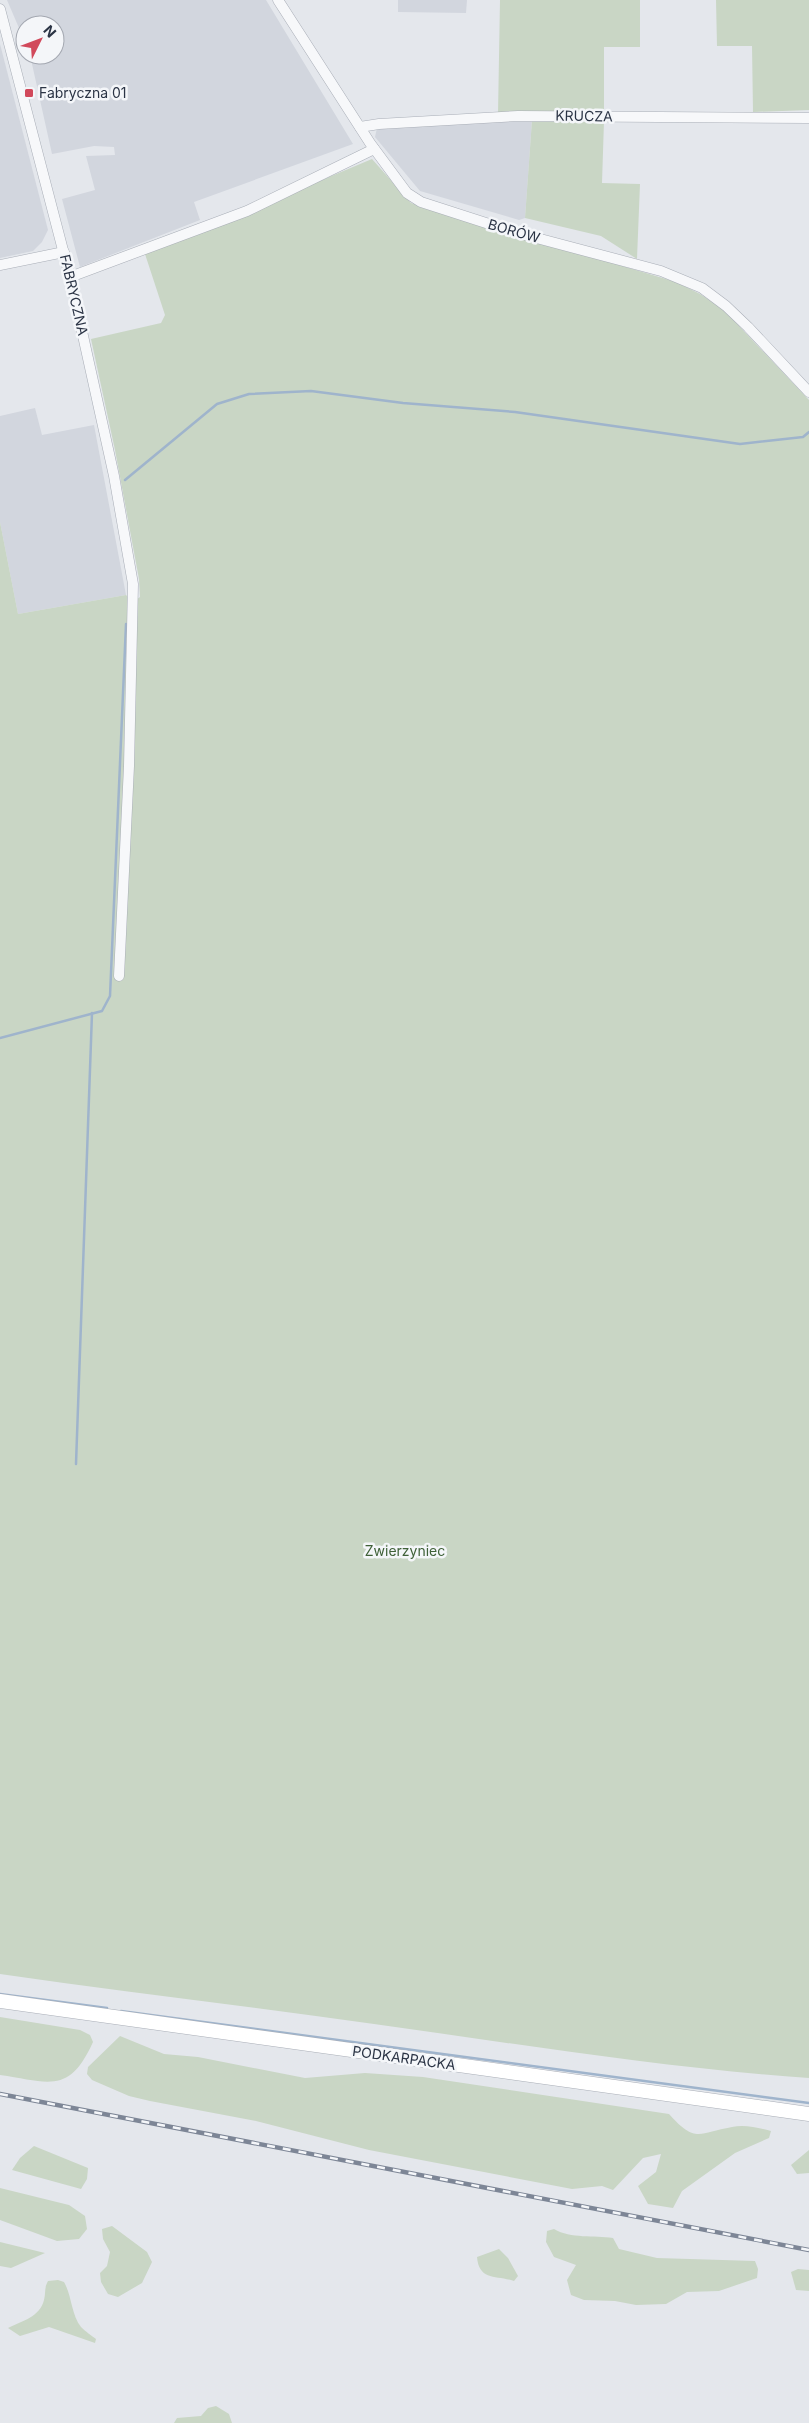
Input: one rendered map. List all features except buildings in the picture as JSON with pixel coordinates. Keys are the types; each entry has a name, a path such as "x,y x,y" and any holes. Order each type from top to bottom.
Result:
{"main road":[{"name":"PODKARPACKA","path":"0,2002 809,2114"}],"street":[{"name":"BORÓW","path":"278,0 374,149 407,193 421,202 514,232 660,271 702,288 742,321 809,392"},
{"name":"FABRYCZNA","path":"0,9 70,277 114,476 133,584 129,766 119,976"},
{"name":"KRUCZA","path":"360,127 518,116 809,118"},
{"path":"70,277 247,210 374,149"},
{"path":"0,266 64,252"}],"shaded area":[{"path":"7,0 266,0 353,144 194,202 200,220 80,267 62,199 95,190 86,156 115,155 114,147 94,146 52,154 32,65 65,65 65,15 15,15 15,19"},
{"path":"398,0 467,0 466,13 398,12"},
{"path":"0,44 48,230 42,242 33,251 0,258"},
{"path":"532,120 525,218 519,220 420,191 375,137 377,128"},
{"path":"35,408 42,435 94,425 126,595 18,614 0,522 0,416"}],"green space":[{"path":"500,0 640,0 640,47 604,47 604,114 498,114"},
{"path":"716,0 809,0 809,110 753,112 752,46 717,46"},
{"path":"532,120 604,121 602,183 640,184 637,259 601,236 525,218"},
{"name":"Zwierzyniec","path":"372,159 411,203 676,282 700,294 723,309 809,400 809,2078 645,2062 327,2017 0,1974 0,522 18,614 126,595 133,602 140,597 139,579 115,450 91,339 161,323 165,315 145,254"},
{"path":"0,2017 80,2030 90,2035 93,2042 84,2059 66,2078 45,2082 0,2075"},
{"path":"120,2036 164,2054 198,2057 305,2078 365,2073 423,2077 669,2114 685,2130 698,2134 742,2126 771,2131 769,2138 735,2153 682,2191 673,2208 648,2204 638,2186 656,2172 661,2154 643,2158 613,2190 602,2186 572,2189 369,2150 256,2121 129,2096 92,2080 87,2074 88,2067"},
{"path":"34,2146 88,2168 87,2179 81,2189 12,2170 20,2158"},
{"path":"809,2150 809,2173 797,2174 791,2165"},
{"path":"0,2188 69,2205 85,2216 87,2229 79,2239 57,2241 0,2220"},
{"path":"112,2226 147,2252 152,2262 142,2283 118,2297 108,2294 101,2282 100,2273 107,2266 110,2252 103,2239 102,2229"},
{"path":"554,2229 568,2234 613,2238 619,2249 657,2258 755,2261 758,2269 757,2278 719,2291 687,2292 666,2304 636,2305 615,2301 584,2300 571,2295 567,2280 576,2265 554,2257 546,2242 547,2231"},
{"path":"0,2242 45,2253 11,2268 0,2266"},
{"path":"499,2249 508,2258 518,2276 514,2281 489,2276 478,2265 477,2257"},
{"path":"798,2269 809,2270 809,2291 796,2290 791,2272"},
{"path":"58,2280 64,2282 67,2287 78,2322 83,2329 96,2339 95,2343 49,2327 20,2336 8,2328 30,2318 39,2311 44,2300 48,2281"},
{"path":"216,2406 229,2414 232,2423 174,2423 177,2418 201,2416 208,2408"}],"waterway":[{"path":"125,480 217,404 249,394 311,391 403,403 515,412 740,444 803,437 809,432"},
{"path":"0,1038 102,1011 110,996 126,624"},
{"path":"76,1464 92,1013"},
{"path":"0,1994 107,2008"},
{"path":"121,2011 809,2103"}],"railway":[{"path":"0,2094 809,2250"}],"place":[{"name":"Fabryczna 01","path":"29,93"}]}
